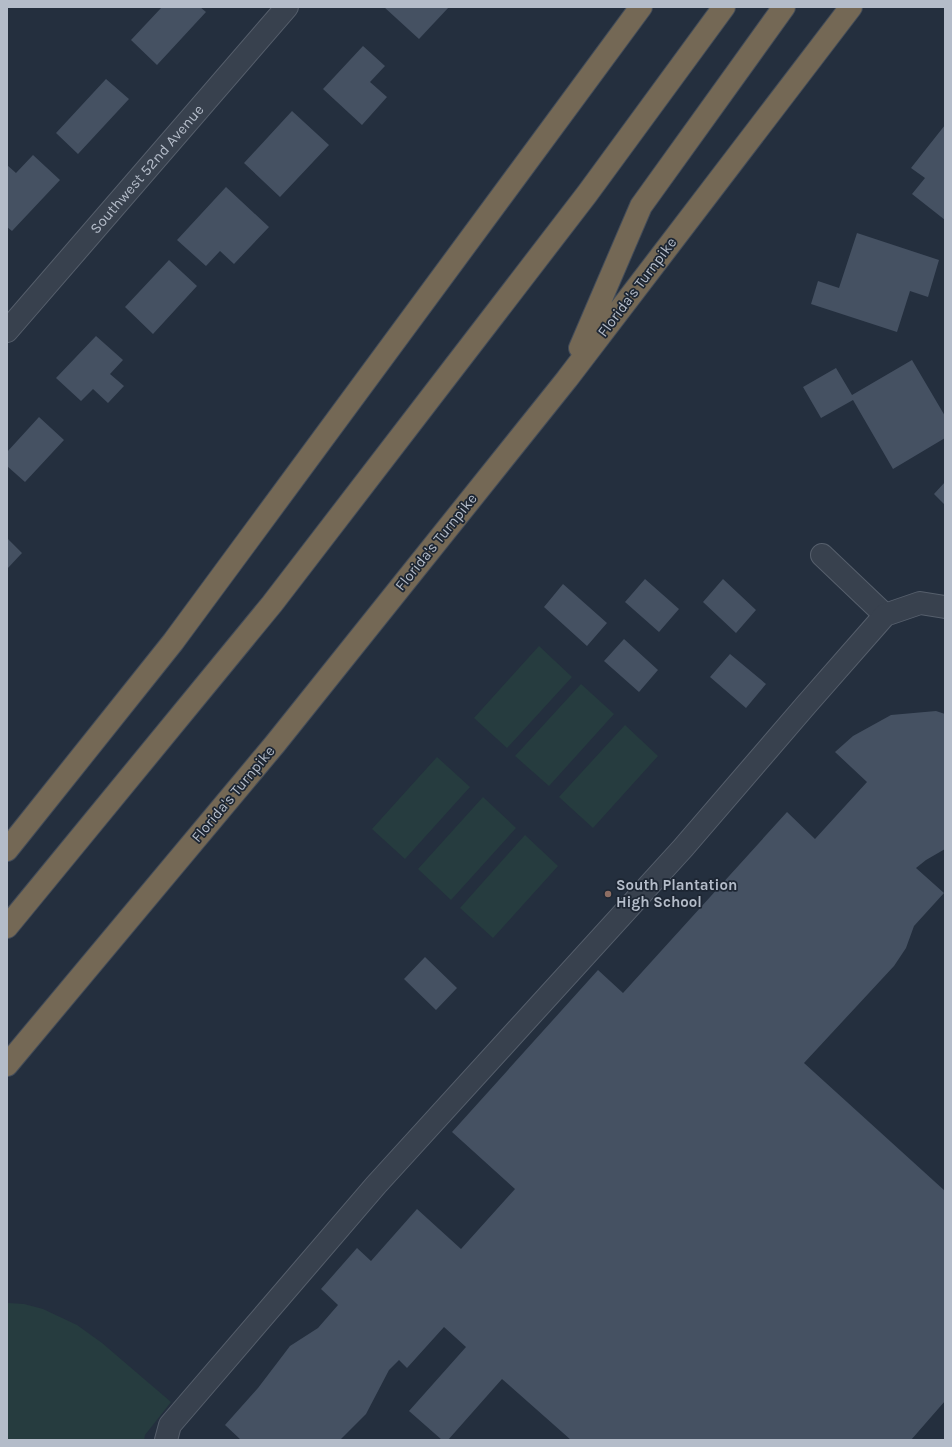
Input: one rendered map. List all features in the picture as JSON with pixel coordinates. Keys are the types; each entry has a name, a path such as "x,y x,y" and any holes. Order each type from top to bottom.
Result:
{"highway":[{"path":"7,850 173,642 640,7"},
{"path":"7,927 272,604 587,194 724,7"},
{"path":"567,379 641,206 784,7"},
{"name":"Florida's Turnpike","path":"7,1065 275,744 567,379 851,7"}],"street":[{"name":"Southwest 52nd Avenue","path":"7,332 287,7"},
{"path":"822,555 886,615"},
{"path":"166,1440 170,1425 376,1184 683,848 886,615 920,603 945,607"}],"green space":[{"path":"539,646 572,677 507,748 474,718"},
{"path":"581,684 614,714 549,786 515,756"},
{"path":"625,725 658,756 593,828 559,797"},
{"path":"437,757 470,787 405,859 372,829"},
{"path":"483,797 516,828 451,900 418,869"},
{"path":"525,835 558,866 493,938 460,908"},
{"path":"8,1303 24,1304 43,1309 77,1325 102,1343 171,1402 145,1435 144,1440 7,1440"}],"building":[{"path":"162,7 200,7 206,12 157,65 131,40"},
{"path":"384,7 449,7 419,39"},
{"path":"363,46 385,66 370,82 387,97 362,125 323,89"},
{"path":"106,79 129,99 78,154 56,133"},
{"path":"292,111 329,145 280,197 244,163"},
{"path":"945,125 945,220 912,194 925,178 911,168"},
{"path":"33,155 60,180 12,231 7,227 7,165 16,173"},
{"path":"226,187 269,227 234,264 220,251 206,266 177,240"},
{"path":"857,233 939,260 928,297 910,291 897,332 811,304 818,281 839,288"},
{"path":"169,260 197,286 153,334 125,307"},
{"path":"96,336 123,360 110,374 124,386 108,403 93,389 81,401 56,378"},
{"path":"912,360 945,416 945,438 893,469 853,400 821,418 803,387 836,368 852,395"},
{"path":"39,417 64,440 25,482 7,466 7,452"},
{"path":"945,482 945,505 934,494"},
{"path":"7,538 22,553 7,569"},
{"path":"645,579 679,609 659,632 625,602"},
{"path":"723,579 756,610 736,633 703,602"},
{"path":"563,584 607,623 587,646 544,607"},
{"path":"624,639 658,670 639,692 604,661"},
{"path":"730,654 766,684 746,708 710,677"},
{"path":"936,711 945,714 945,849 926,860 916,868 944,893 914,926 906,948 894,966 804,1063 945,1191 945,1401 911,1440 571,1440 502,1379 448,1440 442,1440 409,1411 466,1347 444,1327 407,1368 399,1360 389,1370 366,1414 340,1440 241,1440 225,1425 258,1388 290,1346 318,1328 338,1305 321,1289 357,1248 371,1261 417,1209 461,1249 515,1189 452,1132 598,970 623,993 787,812 815,839 867,782 835,752 853,736 891,715"},
{"path":"425,957 457,988 436,1010 404,979"}],"place":[{"name":"South Plantation High School","path":"608,894"}]}
